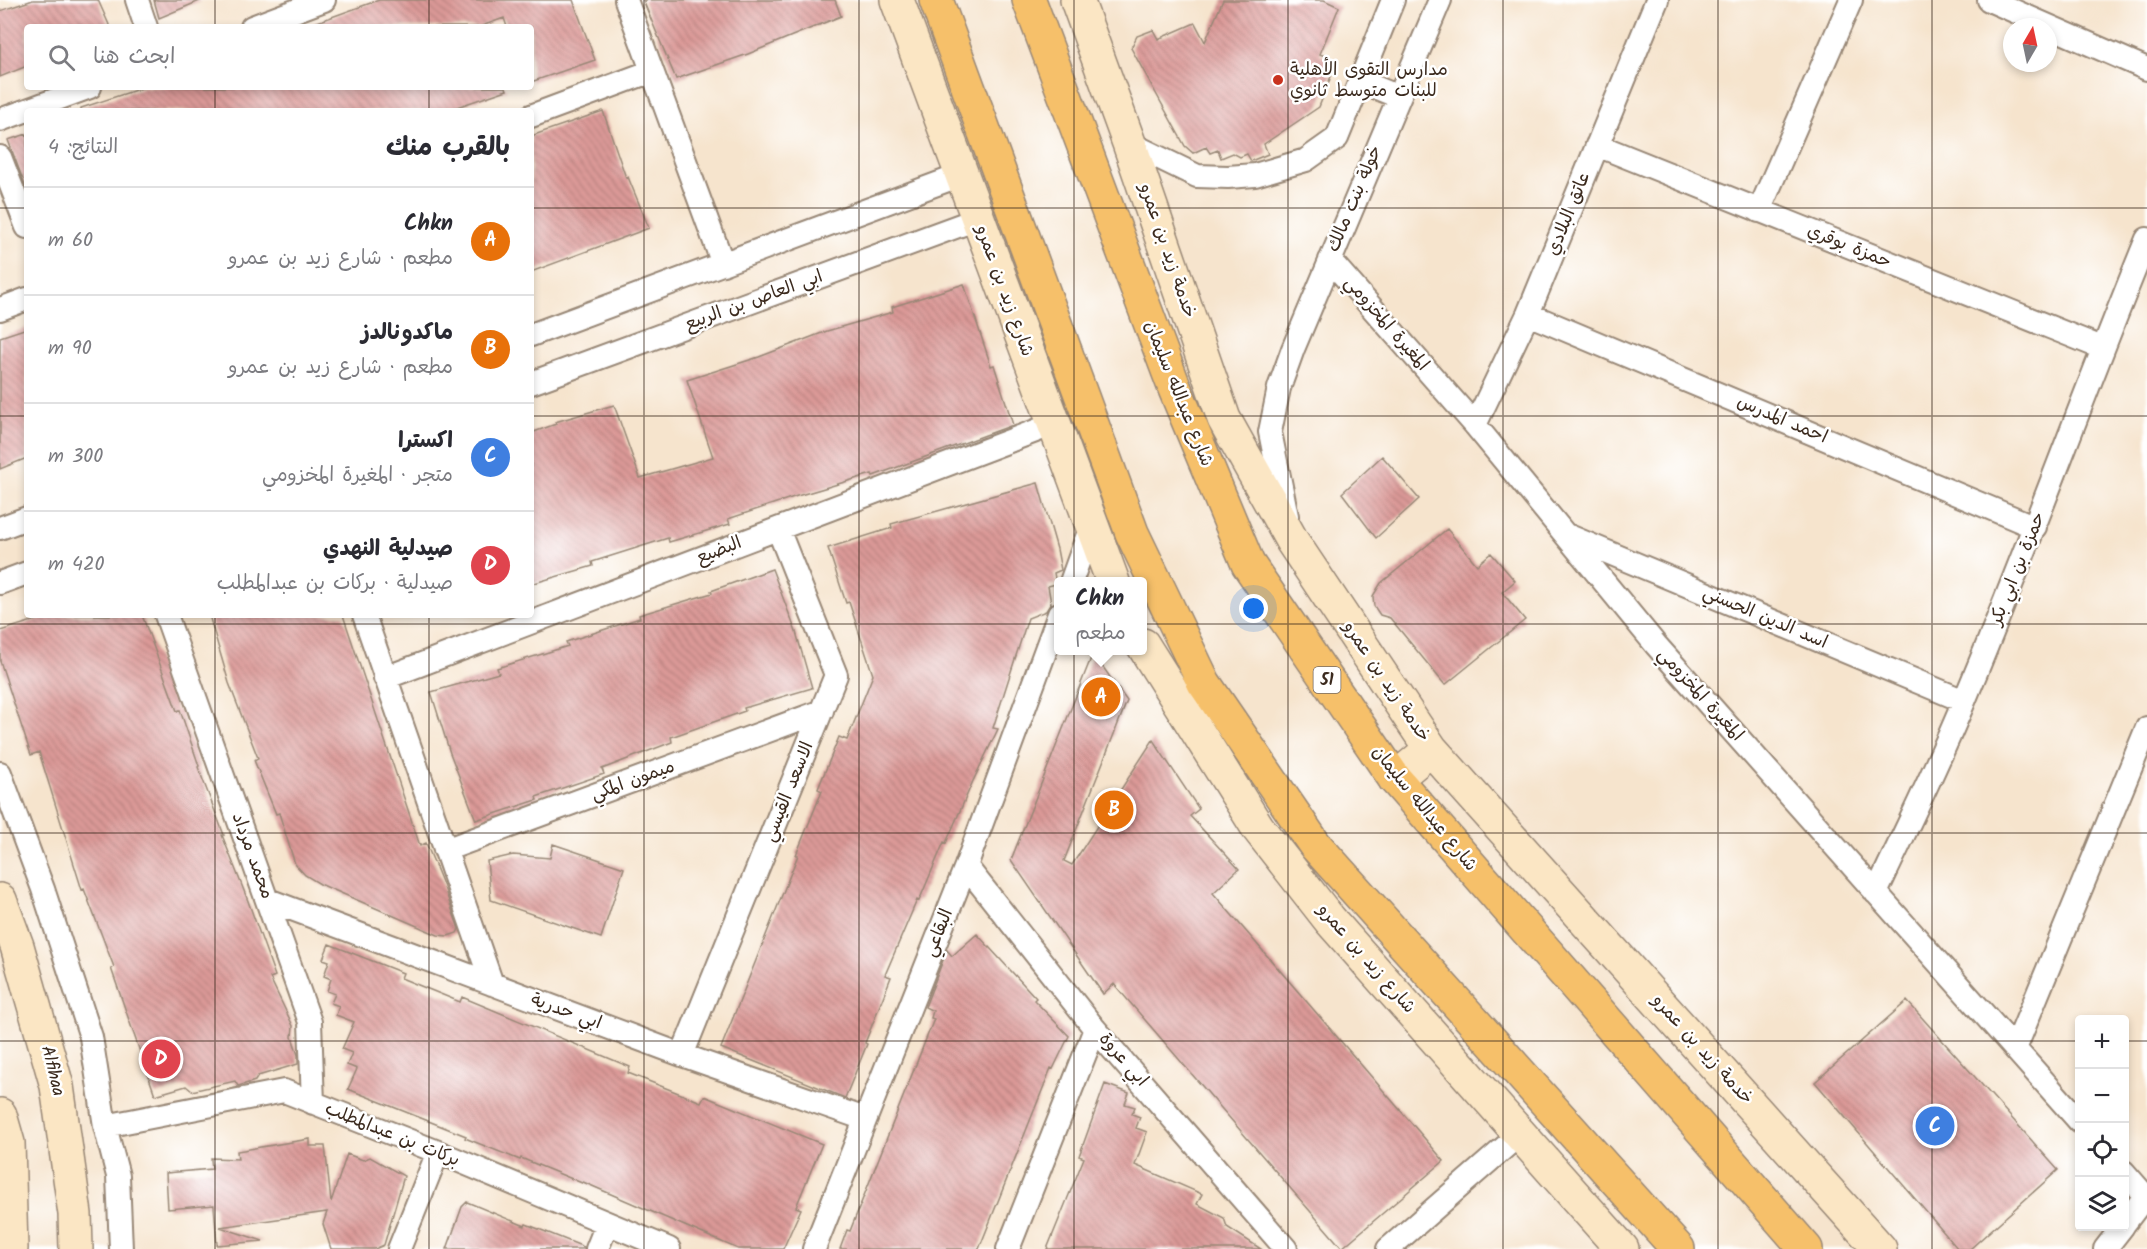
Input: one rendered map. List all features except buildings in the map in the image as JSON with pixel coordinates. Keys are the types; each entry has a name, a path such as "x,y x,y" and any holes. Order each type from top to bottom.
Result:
{"main road":[{"name":"شارع زيد بن عمرو","path":"897,0 1111,577"},
{"path":"936,0 1132,533 1204,683 1315,845 1677,1249"},
{"name":"شارع عبدالله سليمان","path":"1029,0 1175,389 1248,564 1395,779 1806,1249"},
{"name":"خدمة زيد بن عمرو","path":"1077,0 1129,142 1224,419 1292,541 1431,749 1880,1249"},
{"name":"شارع زيد بن عمرو","path":"1147,651 1258,828 1330,920 1622,1249"},
{"path":"1395,779 1431,749"},
{"path":"1289,868 1315,845"},
{"name":"Alfihaa","path":"0,900 11,968 57,1086 75,1214 76,1249"},
{"path":"0,1115 8,1143 11,1249"}],"street":[{"path":"137,0 145,24"},
{"path":"260,24 324,0"},
{"path":"626,0 723,264"},
{"path":"1129,142 1197,176 1255,175 1306,160 1337,138 1393,0"},
{"name":"خولة بنت مالك","path":"1292,541 1270,432 1280,388 1293,349 1440,0"},
{"name":"عاتق البلادي","path":"1476,425 1528,314 1657,0"},
{"path":"1759,211 1851,0"},
{"path":"1989,0 2147,69"},
{"path":"534,115 652,71"},
{"path":"1360,81 1399,97"},
{"path":"33,108 82,90"},
{"path":"0,120 24,111"},
{"name":"حمزة بوقري","path":"1597,145 2102,348"},
{"path":"0,157 24,219"},
{"path":"534,334 961,175"},
{"name":"ابي العاص بن الربيع","path":"534,382 977,219"},
{"name":"حمزة بن ابي بكر","path":"1876,893 1964,701 2035,527 2102,348 2147,239"},
{"name":"المغيرة المخزومي","path":"1330,260 1476,425 1656,645 2075,1117"},
{"path":"0,309 24,300"},
{"name":"احمد المدرس","path":"1528,314 2035,527"},
{"name":"البضيع","path":"385,678 1054,424"},
{"path":"0,528 24,519"},
{"path":"1073,577 1091,526"},
{"name":"الاسعد القيسي","path":"682,1055 836,675 778,529"},
{"name":"اسد الدين الحسني","path":"1565,534 1964,701"},
{"path":"0,583 24,574"},
{"name":"محمد مرداد","path":"166,618 310,1022 313,1103"},
{"path":"365,618 492,984"},
{"name":"البقاعي","path":"814,1249 966,866 1054,628"},
{"name":"ميمون المكي","path":"445,850 822,711"},
{"path":"2015,1049 2147,728"},
{"path":"0,773 43,889 91,1037 105,1126 118,1176 121,1249"},
{"name":"ابي عروة","path":"966,866 1095,1029 1286,1249"},
{"name":"ابي حدرية","path":"268,900 682,1055 865,1119"},
{"path":"1008,1249 1095,1029"},
{"name":"بركات بن عبدالمطلب","path":"105,1126 284,1091 438,1152 669,1249"},
{"path":"1388,1249 1520,1134"},
{"path":"399,1249 438,1152"},
{"path":"2129,1177 2146,1195 2129,1218"},
{"path":"597,1249 607,1224"},
{"path":"2105,1249 2119,1231"}],"place":[{"name":"مدارس التقوى الأهلية للبنات متوسط ثانوي","path":"1278,80"},
{"name":"Chkn","path":"1101,697"},
{"name":"ماكدونالدز","path":"1114,810"},
{"name":"صيدلية النهدي","path":"161,1059"},
{"name":"اكسترا","path":"1935,1126"}]}
